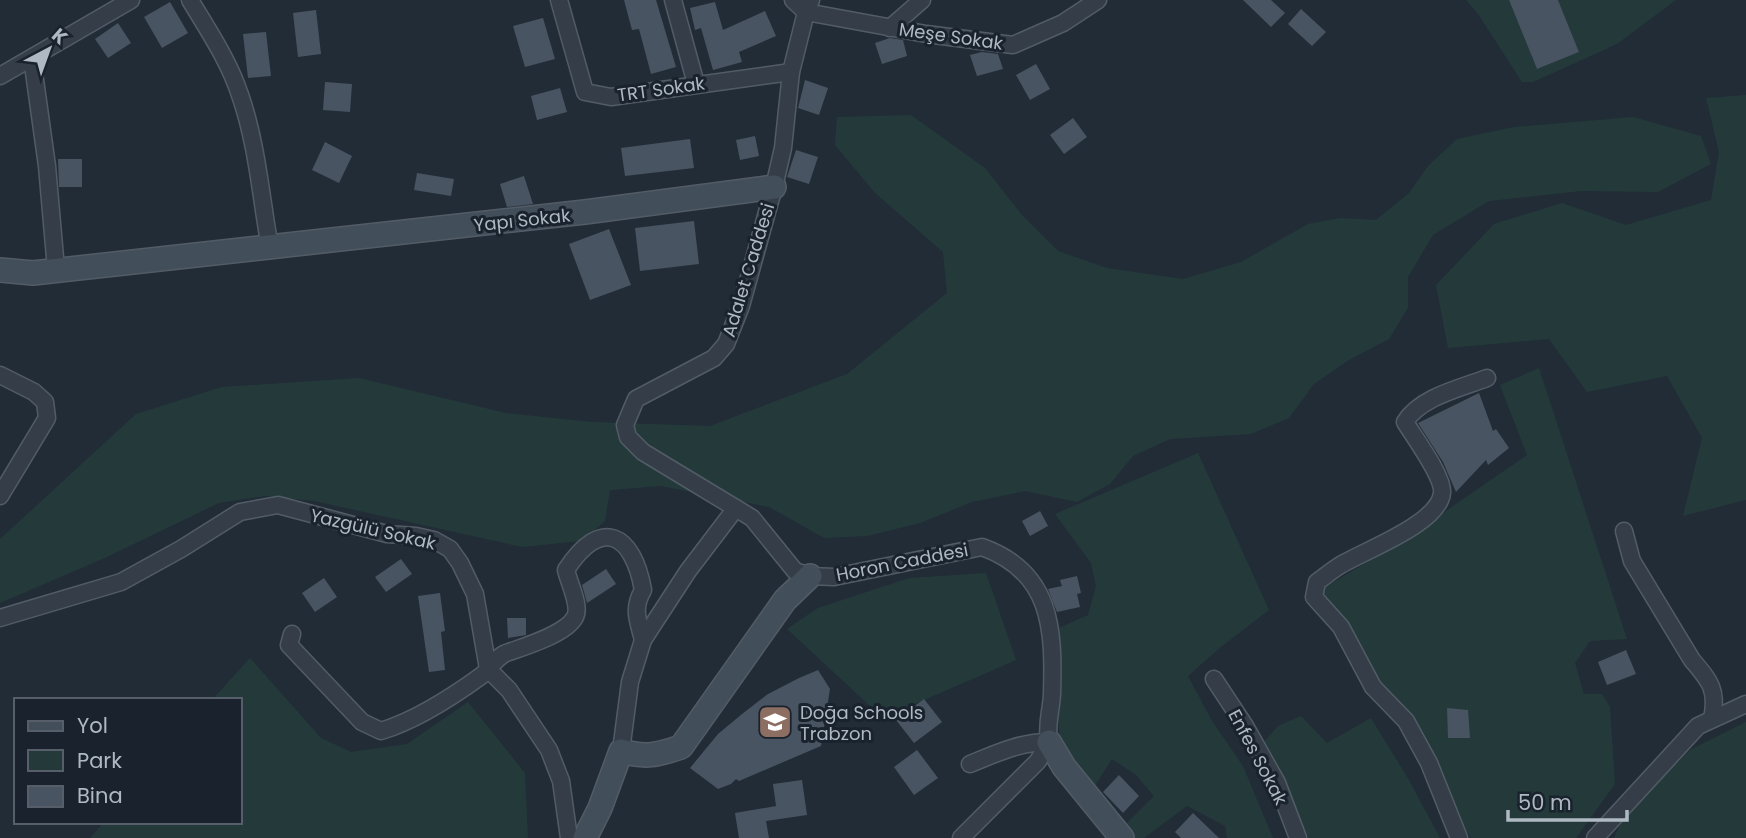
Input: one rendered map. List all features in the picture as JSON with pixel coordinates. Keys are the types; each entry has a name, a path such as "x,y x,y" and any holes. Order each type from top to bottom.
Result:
{"street":[{"path":"0,76 131,0"},
{"path":"190,0 214,38 239,92 247,118 270,248"},
{"name":"TRT Sokak","path":"559,0 585,92 611,97 791,72"},
{"path":"673,0 696,84"},
{"path":"793,0 808,6"},
{"path":"890,28 922,0"},
{"name":"Meşe Sokak","path":"808,6 890,28 1013,45 1063,23 1098,0"},
{"name":"Adalet Caddesi","path":"808,6 791,72 783,148 774,187 741,306 726,344 714,358 636,399 625,425 628,437 643,452 752,518 795,571 810,576"},
{"path":"32,58 47,166 56,269"},
{"name":"Yapı Sokak","path":"0,270 33,273 270,248 585,212 774,187"},
{"path":"0,375 34,392 45,402 47,418 0,496"},
{"path":"1460,838 1429,764 1406,721 1373,687 1341,627 1314,597 1317,582 1339,566 1419,523 1435,508 1442,494 1440,481 1405,422 1412,411 1445,393 1487,378"},
{"name":"Yazgülü Sokak","path":"0,618 121,582 240,512 278,505 387,534 434,540 450,549 475,594 488,669"},
{"path":"585,838 600,808 621,751 630,682 643,639 688,570 736,508"},
{"path":"1624,531 1632,561 1712,689 1716,701 1712,719"},
{"path":"292,634 289,645 362,722 381,731 402,724 483,675 506,652 530,645 565,627 575,617 578,607 566,570 588,542 614,538 633,556 643,590 637,602 636,613 643,639"},
{"name":"Horon Caddesi","path":"810,576 834,577 982,547 1002,554 1026,572 1039,589 1048,619 1052,666 1052,699 1046,727 1049,742"},
{"path":"621,751 648,756 681,747 785,600 810,576"},
{"path":"488,669 509,690 549,750 561,781 569,838"},
{"name":"Enfes Sokak","path":"1214,679 1245,726 1277,783 1298,838"},
{"path":"1595,838 1698,726 1746,704"},
{"path":"971,764 1016,746 1031,742 1049,742"},
{"path":"961,838 1038,761 1049,742"},
{"path":"1049,742 1064,767 1122,838"}],"green space":[{"path":"1466,0 1509,0 1537,69 1579,52 1558,0 1676,0 1617,44 1533,82 1522,82"},
{"path":"1746,95 1746,500 1683,516 1702,438 1667,376 1587,392 1549,339 1448,348 1436,285 1494,224 1562,203 1626,225 1711,200 1719,152 1706,98"},
{"path":"911,115 985,168 1022,215 1058,251 1107,268 1183,279 1241,262 1308,224 1340,218 1376,220 1409,193 1428,166 1457,139 1514,127 1633,117 1701,136 1711,164 1658,192 1581,191 1489,201 1433,235 1408,277 1408,308 1389,339 1349,360 1314,384 1289,418 1251,434 1170,439 1133,456 1110,484 1077,502 1025,491 972,502 920,523 867,536 824,538 769,507 661,486 610,490 605,521 581,541 522,547 314,501 265,496 219,503 107,557 0,603 0,539 136,414 222,387 359,378 506,413 592,422 710,426 847,374 947,293 943,252 875,193 835,145 837,117"},
{"path":"1539,368 1627,639 1590,641 1575,663 1584,694 1602,694 1610,707 1615,784 1576,838 1471,838 1357,643 1317,600 1325,587 1395,546 1527,455 1500,385"},
{"path":"1198,453 1269,610 1188,676 1212,721 1243,766 1273,838 1227,838 1225,826 1187,806 1144,838 1134,838 1122,828 1154,796 1136,775 1112,759 1094,787 1061,750 1050,632 1088,615 1096,586 1091,563 1055,514"},
{"path":"986,573 1016,660 883,718 787,629 818,608 909,578"},
{"path":"250,658 321,738 351,752 407,744 468,702 525,773 528,838 90,838 102,824 242,824 242,698 214,698"},
{"path":"1301,716 1327,743 1371,718 1440,838 1309,838 1260,746 1278,726"},
{"path":"1746,722 1746,838 1614,838 1624,816 1690,750"}],"building":[{"path":"624,0 656,0 676,67 651,74 639,29 632,30"},
{"path":"1243,0 1271,0 1285,13 1271,27"},
{"path":"1509,0 1558,0 1579,52 1537,69"},
{"path":"170,2 188,33 162,48 144,17"},
{"path":"715,2 723,30 765,11 776,36 739,52 742,62 713,70 701,28 695,30 690,8"},
{"path":"1301,9 1326,32 1312,46 1288,24"},
{"path":"316,10 321,54 298,57 293,13"},
{"path":"543,18 555,59 525,67 513,26"},
{"path":"118,23 131,43 108,58 95,39"},
{"path":"266,32 271,76 248,78 243,34"},
{"path":"890,38 903,40 907,56 882,64 875,43"},
{"path":"982,52 998,54 1003,69 977,76 970,55"},
{"path":"1036,64 1050,89 1030,100 1016,75"},
{"path":"805,80 828,88 819,115 798,108"},
{"path":"325,82 352,84 350,112 323,110"},
{"path":"560,88 567,112 537,120 531,96"},
{"path":"1073,118 1087,137 1064,154 1050,135"},
{"path":"755,136 759,156 740,160 736,140"},
{"path":"690,139 694,168 625,176 621,148"},
{"path":"325,142 352,156 339,183 312,170"},
{"path":"796,150 818,157 809,184 787,177"},
{"path":"58,159 82,159 82,187 59,187"},
{"path":"417,173 454,179 451,196 414,190"},
{"path":"524,176 533,204 507,207 500,184"},
{"path":"694,221 699,264 640,271 635,228"},
{"path":"609,229 631,285 590,300 569,244"},
{"path":"1479,393 1493,431 1496,429 1509,448 1488,465 1486,460 1456,492 1443,462 1418,423"},
{"path":"1040,511 1048,526 1030,536 1022,521"},
{"path":"401,559 412,574 386,592 375,577"},
{"path":"606,569 616,584 587,603 582,585"},
{"path":"1077,576 1081,593 1077,594 1080,607 1057,612 1048,589 1062,586 1060,580"},
{"path":"324,578 337,597 315,612 302,593"},
{"path":"440,593 445,631 441,632 445,670 429,672 418,596"},
{"path":"507,618 526,618 526,635 508,638"},
{"path":"1626,650 1636,674 1607,685 1598,662"},
{"path":"818,670 830,689 821,746 739,781 736,779 718,789 690,768 718,734 768,694"},
{"path":"924,699 942,722 914,743 896,720"},
{"path":"1447,708 1468,710 1470,738 1448,738"},
{"path":"917,750 938,778 914,795 894,767"},
{"path":"1119,775 1139,796 1123,813 1103,792"},
{"path":"802,780 807,815 766,821 769,838 739,838 735,813 776,806 773,784"},
{"path":"1193,813 1219,838 1181,838 1175,832"}],"place":[{"name":"Doğa Schools Trabzon","path":"775,722"}]}
